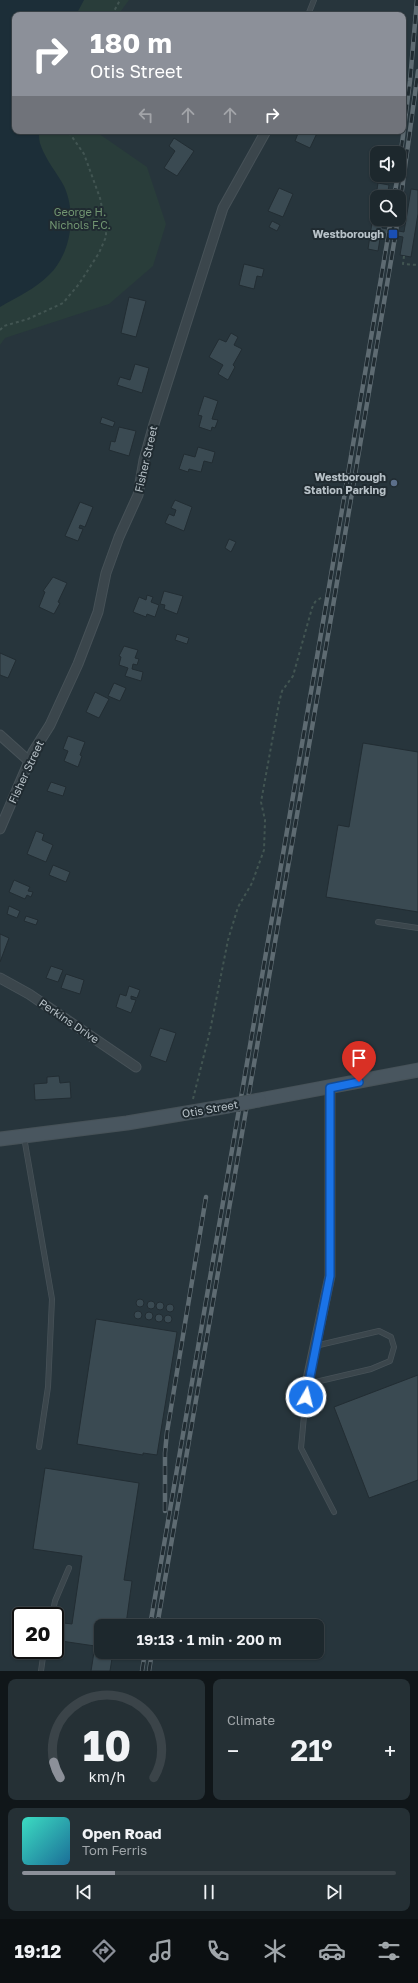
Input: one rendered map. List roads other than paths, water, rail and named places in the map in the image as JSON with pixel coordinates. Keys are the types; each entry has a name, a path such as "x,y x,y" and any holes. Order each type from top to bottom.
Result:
{"main road":[{"name":"Otis Street","path":"0,1139 24,1137 228,1106 330,1088 418,1070"}],"street":[{"name":"Fisher Street","path":"0,829 29,761 50,724 78,664 98,612 106,573 119,537 138,495 144,460 154,424 223,208 264,134"},
{"path":"0,735 29,761"},
{"name":"Perkins Drive","path":"0,978 29,994 136,1067"},
{"path":"307,1384 330,1276 330,1088"}],"lane":[{"path":"309,12 314,0"},
{"path":"378,922 418,928"},
{"path":"24,1137 52,1299 48,1387 39,1446"},
{"path":"315,1346 379,1331 391,1337 394,1347 390,1361 371,1369 307,1384 301,1448 334,1512"},
{"path":"54,1607 69,1568"},
{"path":"41,1671 43,1659"}],"water":[{"path":"0,0 84,0 78,12 12,12 12,134 39,134 43,151 64,186 68,197 71,221 67,245 56,266 49,275 26,292 0,307"}],"railway":[{"path":"406,112 417,0"},
{"path":"402,190 418,71"},
{"path":"402,146 403,134"},
{"path":"395,190 397,182"},
{"path":"151,1619 390,226"},
{"path":"158,1619 332,612 397,226"},
{"path":"165,1511 165,1453 167,1432 206,1197"},
{"path":"142,1671 144,1659"},
{"path":"149,1671 151,1659"}],"place":[{"name":"Westborough","path":"393,234"},
{"name":"Westborough Station Parking","path":"394,483"}],"park label":[{"name":"George H. Nichols F.C.","path":"80,218"}]}
